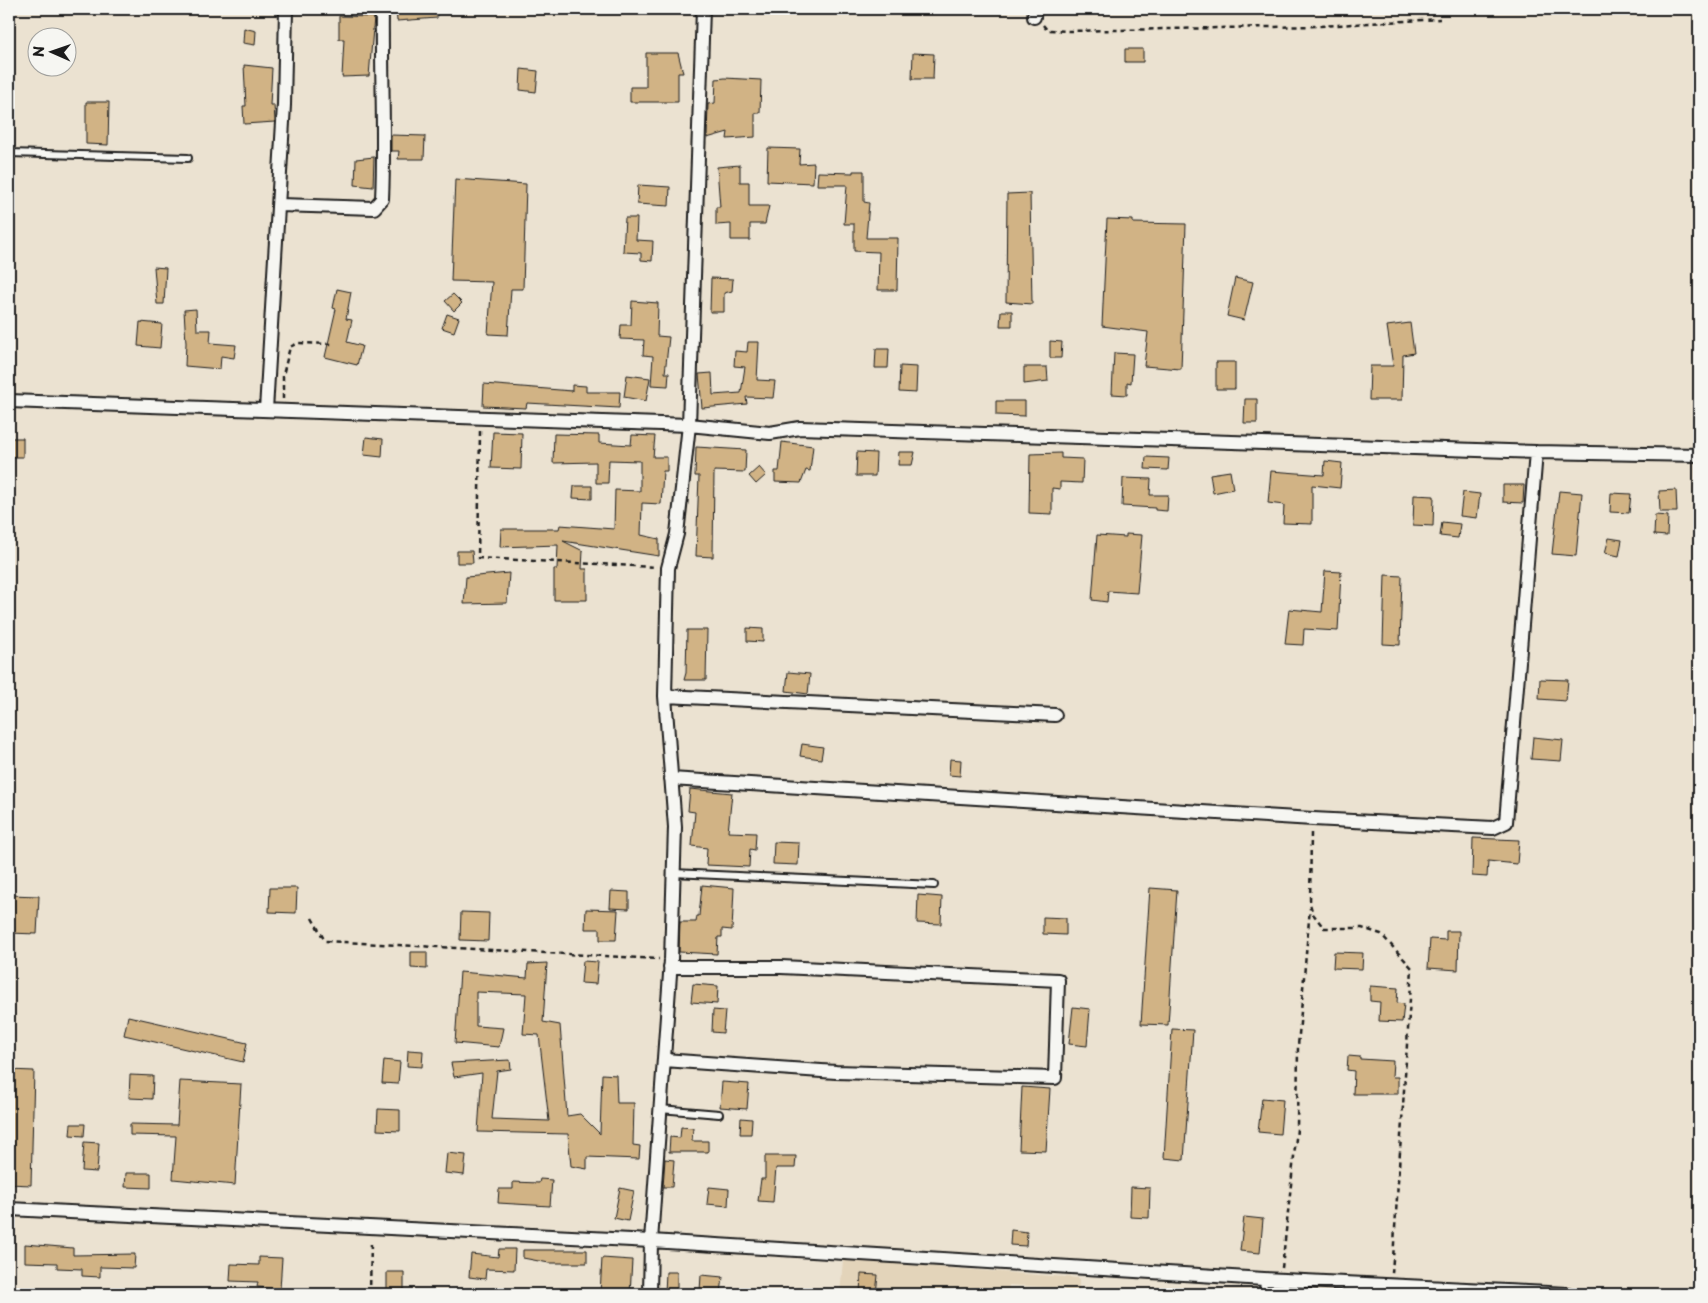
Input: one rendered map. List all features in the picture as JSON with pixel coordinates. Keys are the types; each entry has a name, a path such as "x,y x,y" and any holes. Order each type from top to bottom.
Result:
{"street":[{"path":"266,410 280,205 286,9"},
{"path":"280,205 374,208 382,199 384,153 382,9"},
{"path":"650,1294 651,1241 670,963 675,827 665,696 668,568 677,534 689,425 703,9"},
{"path":"9,401 689,425 770,433 800,428 1536,452 1699,455"},
{"path":"672,779 1312,819 1493,828 1506,822 1536,452"},
{"path":"665,696 1055,715"},
{"path":"664,1060 836,1072 1055,1078 1058,980 670,963"},
{"path":"9,1209 651,1241 1280,1280 1568,1294"}],"lane":[{"path":"9,153 188,158"},
{"path":"673,874 934,884"},
{"path":"660,1109 719,1114"},
{"path":"1263,1294 1264,1279"}],"path":[{"path":"1035,13 1047,30 1068,31 1319,26 1440,19"},
{"path":"282,410 283,376 290,347 298,343 335,344"},
{"path":"480,417 478,558 668,568"},
{"path":"1280,1280 1297,1129 1298,1046 1310,904 1311,831"},
{"path":"1310,904 1313,914 1324,928 1362,928 1381,934 1412,968 1392,1285"},
{"path":"312,918 325,941 670,963"},
{"path":"370,1294 372,1227"}],"shaded area":[{"path":"843,1260 1079,1278 1079,1294 1064,1294 1064,1288 1009,1285 1008,1294 877,1294 878,1276 861,1275 860,1294 840,1294"}],"building":[{"path":"396,9 437,9 437,18 397,21"},
{"path":"339,16 374,17 369,76 342,77 344,39 339,39"},
{"path":"244,28 256,31 255,45 243,43"},
{"path":"1125,49 1143,49 1143,62 1125,62"},
{"path":"646,53 678,53 683,73 678,73 678,102 630,102 630,87 646,87"},
{"path":"913,53 934,54 933,79 912,79"},
{"path":"244,65 272,68 270,105 274,105 275,122 244,124 243,106 246,106"},
{"path":"521,69 538,71 536,92 520,90"},
{"path":"716,79 761,80 760,113 755,113 755,137 727,139 728,132 707,138 708,104 715,103"},
{"path":"86,102 109,102 108,145 86,144"},
{"path":"391,135 425,136 424,159 398,159 399,151 391,151"},
{"path":"768,148 800,149 799,164 814,163 813,183 767,181"},
{"path":"374,157 373,187 355,185 356,159"},
{"path":"740,165 740,182 749,182 749,206 769,206 765,224 750,224 750,240 731,240 731,224 716,225 716,207 720,207 717,167"},
{"path":"853,171 864,171 864,202 869,203 866,238 898,238 897,290 878,290 879,252 854,251 854,224 844,224 847,185 817,185 818,172 853,173"},
{"path":"455,179 526,184 523,289 511,289 508,335 488,334 492,282 451,281"},
{"path":"638,185 670,187 669,206 637,204"},
{"path":"1030,193 1032,304 1006,302 1007,194"},
{"path":"625,218 637,218 636,240 653,241 652,261 641,260 641,253 623,252"},
{"path":"1107,219 1133,220 1133,223 1186,224 1181,369 1144,366 1148,332 1102,326"},
{"path":"154,267 166,268 164,304 157,304"},
{"path":"711,278 733,279 732,291 724,293 724,312 710,312"},
{"path":"1235,278 1253,282 1244,320 1227,316"},
{"path":"337,289 351,292 346,319 352,320 347,342 362,346 357,365 325,357 336,309 333,308"},
{"path":"453,294 462,303 454,311 445,301"},
{"path":"632,301 658,303 657,336 669,337 665,373 669,373 668,386 651,385 653,356 643,355 644,340 620,339 621,325 631,325"},
{"path":"196,309 197,330 211,330 210,343 236,345 234,358 221,356 220,369 185,366 184,310"},
{"path":"1001,311 1012,311 1012,326 1000,326"},
{"path":"447,314 459,318 454,332 442,328"},
{"path":"140,322 162,324 160,348 138,346"},
{"path":"1410,323 1414,353 1403,355 1402,400 1369,400 1370,366 1393,366 1387,326"},
{"path":"1050,341 1062,342 1061,358 1050,358"},
{"path":"748,342 759,342 757,380 775,381 773,398 746,397 747,404 702,408 699,374 712,373 713,395 741,393 745,367 734,366 735,351 747,352"},
{"path":"876,349 889,349 888,368 875,368"},
{"path":"1114,353 1133,354 1131,383 1127,382 1127,395 1112,394"},
{"path":"1216,362 1235,362 1235,389 1216,389"},
{"path":"900,366 917,367 916,393 899,392"},
{"path":"1024,367 1047,367 1048,381 1024,384"},
{"path":"627,375 650,378 646,401 624,397"},
{"path":"484,384 572,391 572,385 586,386 586,392 620,392 619,408 527,403 526,408 483,406"},
{"path":"1245,399 1257,399 1257,423 1244,423"},
{"path":"996,401 1025,401 1025,416 996,415"},
{"path":"493,432 522,433 521,469 491,468"},
{"path":"554,434 599,435 599,443 631,445 632,435 655,436 653,457 667,457 667,471 663,471 661,504 642,503 641,535 659,539 659,556 563,541 583,551 582,569 587,569 587,600 554,600 554,569 557,569 558,545 500,547 501,529 559,529 560,525 614,529 615,490 640,491 640,461 609,460 608,483 596,483 596,462 553,463"},
{"path":"366,437 383,439 382,457 364,455"},
{"path":"9,438 23,438 23,457 9,457"},
{"path":"782,442 813,446 810,471 806,470 801,483 775,482 775,471 779,471"},
{"path":"696,447 746,450 745,472 714,471 713,557 696,556 699,476 695,476"},
{"path":"857,452 876,453 875,476 856,476"},
{"path":"899,452 915,452 912,465 898,465"},
{"path":"1061,453 1061,458 1083,459 1082,483 1060,482 1060,489 1052,488 1052,514 1029,513 1030,454"},
{"path":"1146,457 1169,458 1168,470 1145,469"},
{"path":"1325,461 1342,463 1340,488 1312,485 1312,524 1283,523 1284,505 1268,503 1271,471 1324,475"},
{"path":"759,467 766,475 756,484 749,476"},
{"path":"1230,471 1233,489 1213,493 1210,474"},
{"path":"1123,478 1151,479 1150,495 1168,495 1167,511 1155,510 1155,508 1122,506"},
{"path":"1503,485 1524,485 1523,503 1503,502"},
{"path":"574,486 592,486 592,499 573,498"},
{"path":"1676,490 1677,512 1660,512 1659,491"},
{"path":"1559,491 1582,493 1576,556 1552,554"},
{"path":"1463,492 1480,494 1477,518 1460,516"},
{"path":"1611,493 1631,494 1629,513 1610,512"},
{"path":"1414,495 1434,496 1433,526 1413,525"},
{"path":"1655,515 1668,516 1667,536 1654,535"},
{"path":"1442,522 1460,524 1458,538 1440,536"},
{"path":"1126,534 1142,535 1137,593 1108,591 1107,602 1092,600 1097,535 1126,537"},
{"path":"1609,538 1622,540 1619,556 1605,553"},
{"path":"457,551 472,551 473,563 457,563"},
{"path":"1325,571 1341,572 1338,631 1304,629 1303,645 1285,644 1289,609 1322,612"},
{"path":"509,573 507,603 464,604 466,577"},
{"path":"1385,575 1402,576 1400,645 1383,644"},
{"path":"747,628 763,629 763,642 747,641"},
{"path":"687,630 707,630 706,680 684,680 686,673"},
{"path":"788,672 810,674 808,694 786,691"},
{"path":"1540,679 1568,680 1566,701 1539,699"},
{"path":"1533,737 1563,740 1561,761 1531,759"},
{"path":"802,744 823,747 821,759 800,756"},
{"path":"950,759 961,760 960,776 949,775"},
{"path":"690,789 732,793 728,832 756,833 755,850 750,849 749,867 706,865 707,848 692,846 695,812 688,811"},
{"path":"1473,838 1519,840 1517,864 1488,861 1487,877 1472,876"},
{"path":"774,842 799,843 798,865 773,864"},
{"path":"702,885 734,888 732,930 722,929 722,937 718,937 717,954 679,952 680,922 696,922 697,916 699,916"},
{"path":"270,888 297,888 296,913 269,912"},
{"path":"1150,888 1177,890 1168,1025 1141,1024"},
{"path":"611,891 629,892 629,909 610,908"},
{"path":"10,895 39,896 37,934 9,933"},
{"path":"918,895 942,897 941,924 917,923"},
{"path":"586,909 618,910 616,940 600,940 600,929 585,929"},
{"path":"461,912 489,913 488,941 460,940"},
{"path":"1043,917 1066,918 1066,935 1043,934"},
{"path":"1446,931 1459,931 1458,970 1428,968 1430,939 1446,940"},
{"path":"411,952 427,952 427,969 411,968"},
{"path":"1334,952 1363,953 1362,969 1333,968"},
{"path":"583,961 598,962 596,984 581,983"},
{"path":"547,963 543,1022 560,1025 567,1116 580,1114 600,1134 602,1074 616,1075 617,1103 634,1103 633,1145 640,1146 639,1159 587,1157 587,1169 571,1166 568,1134 478,1132 482,1073 454,1077 451,1063 510,1060 511,1069 497,1071 492,1119 549,1121 539,1035 523,1034 526,994 476,992 476,1026 503,1028 499,1047 455,1043 460,972 527,978 528,964"},
{"path":"693,984 718,986 717,1004 691,1002"},
{"path":"1370,986 1398,988 1397,1003 1404,1004 1402,1022 1379,1021 1380,1002 1370,1001"},
{"path":"1073,1007 1090,1009 1087,1046 1069,1044"},
{"path":"713,1010 725,1011 723,1033 712,1032"},
{"path":"128,1016 247,1043 243,1062 124,1035"},
{"path":"1172,1029 1193,1030 1184,1160 1164,1158"},
{"path":"408,1050 423,1051 422,1067 407,1066"},
{"path":"1348,1056 1360,1057 1360,1059 1393,1061 1392,1077 1398,1077 1398,1094 1353,1094 1354,1071 1347,1070"},
{"path":"384,1060 400,1062 398,1084 382,1083"},
{"path":"9,1070 34,1071 31,1185 9,1184"},
{"path":"130,1075 153,1076 152,1099 129,1098"},
{"path":"180,1081 241,1084 235,1185 173,1179 176,1136 130,1135 130,1124 177,1125"},
{"path":"722,1082 749,1084 747,1109 720,1107"},
{"path":"1022,1087 1050,1089 1046,1151 1019,1150"},
{"path":"1262,1098 1283,1100 1280,1134 1258,1132"},
{"path":"378,1109 400,1110 400,1131 377,1130"},
{"path":"741,1118 752,1119 751,1134 740,1134"},
{"path":"71,1124 85,1124 84,1136 70,1135"},
{"path":"681,1127 693,1128 692,1141 708,1141 708,1152 669,1152 670,1137 680,1138"},
{"path":"84,1142 99,1143 97,1172 82,1171"},
{"path":"447,1153 466,1155 464,1175 445,1173"},
{"path":"765,1156 796,1156 795,1168 776,1168 773,1202 758,1201 761,1179 765,1179"},
{"path":"665,1159 674,1160 672,1187 663,1187"},
{"path":"126,1173 151,1173 151,1188 125,1187"},
{"path":"540,1179 552,1180 550,1206 498,1203 499,1189 513,1189 513,1182 539,1183"},
{"path":"709,1187 729,1189 728,1206 707,1204"},
{"path":"1131,1187 1150,1188 1149,1218 1130,1217"},
{"path":"620,1188 634,1191 628,1221 614,1218"},
{"path":"1244,1217 1263,1219 1260,1253 1240,1251"},
{"path":"1011,1230 1027,1232 1026,1246 1010,1245"},
{"path":"25,1244 73,1248 73,1255 135,1254 134,1268 100,1267 100,1277 82,1276 82,1269 57,1268 57,1263 25,1262"},
{"path":"499,1249 515,1249 514,1270 486,1269 485,1279 469,1277 471,1254 498,1257"},
{"path":"523,1250 587,1250 587,1263 549,1263 523,1258"},
{"path":"259,1257 282,1258 280,1289 257,1287 258,1282 230,1281 231,1264 259,1265"},
{"path":"602,1258 632,1260 630,1294 600,1294"},
{"path":"387,1272 404,1272 404,1290 387,1290"},
{"path":"666,1272 677,1272 677,1293 665,1293"},
{"path":"861,1274 878,1275 876,1294 860,1294"},
{"path":"701,1275 723,1277 721,1293 700,1291"}]}
